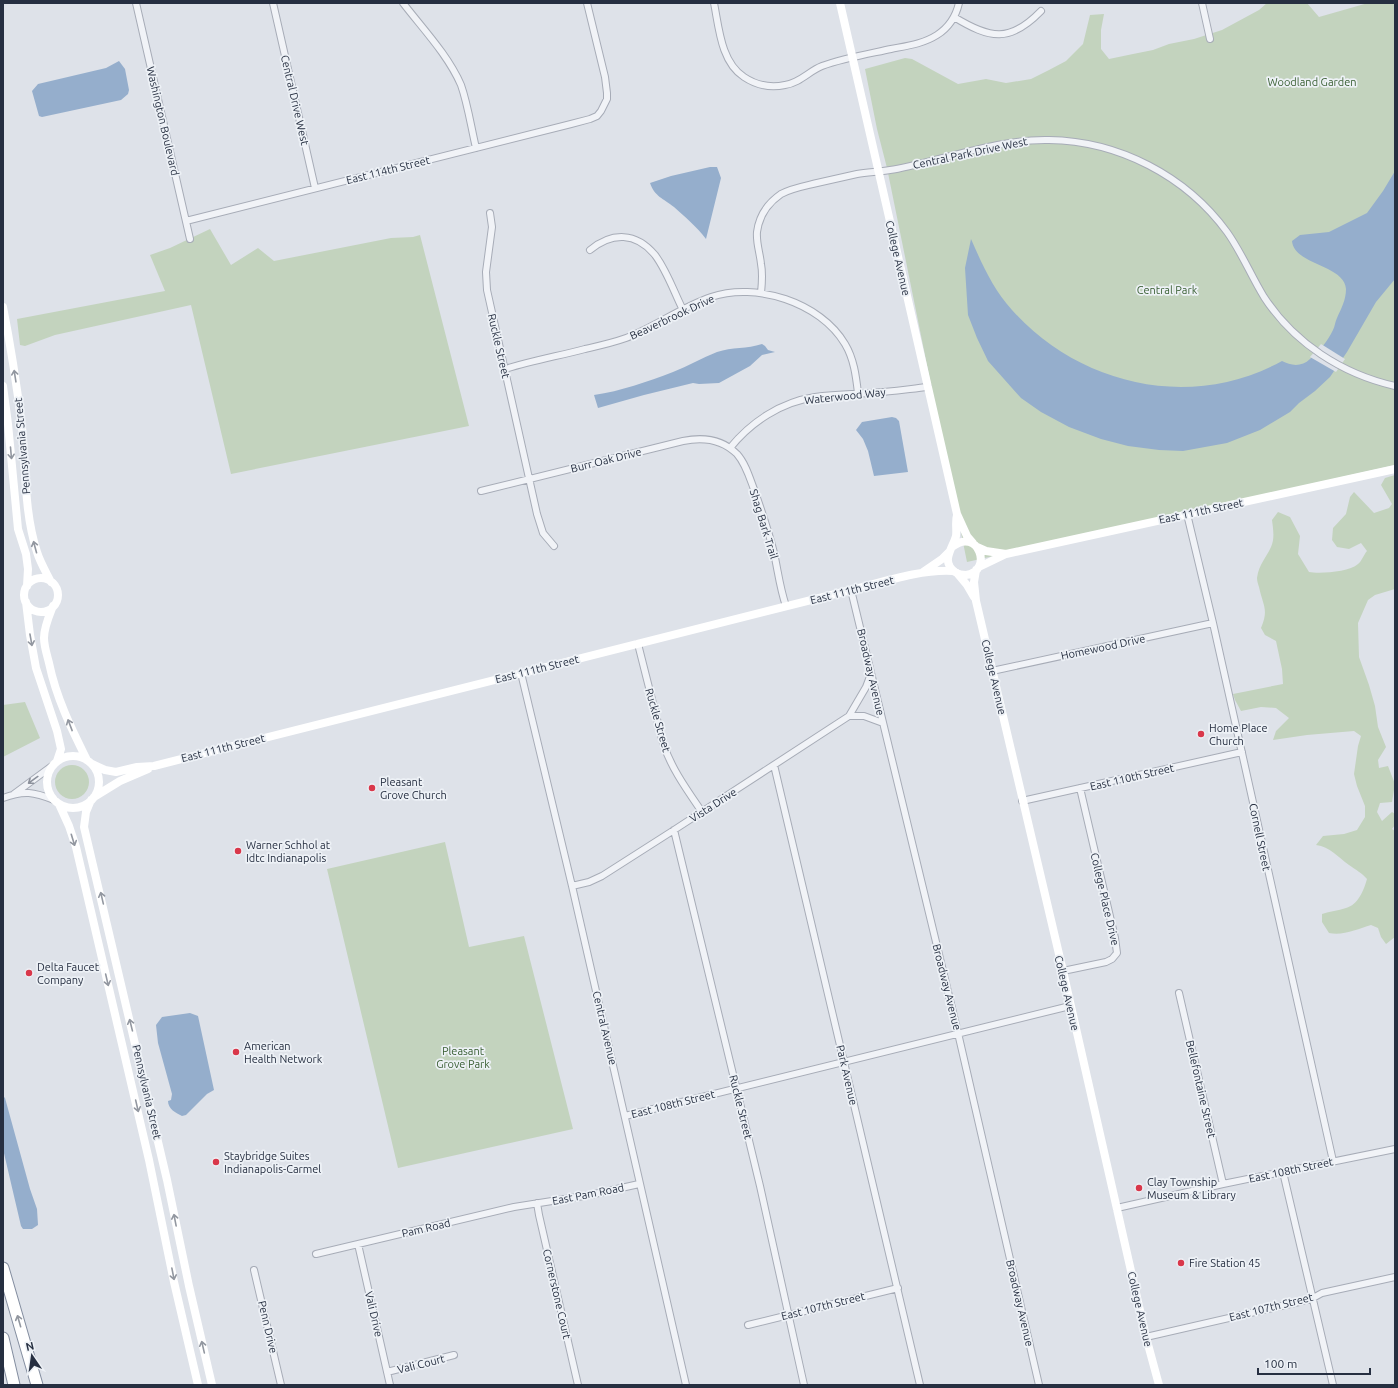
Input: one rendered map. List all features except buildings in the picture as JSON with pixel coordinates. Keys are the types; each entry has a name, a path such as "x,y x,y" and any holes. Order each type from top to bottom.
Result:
{"highway":[{"path":"3,1268 37,1385"},
{"path":"3,1338 14,1385"}],"main road":[{"name":"College Avenue","path":"840,3 957,514 967,536 975,545"},
{"name":"Pennsylvania Street","path":"3,306 12,354 22,428 29,519 37,553 51,582"},
{"name":"Pennsylvania Street","path":"3,386 8,424 15,510 18,529 26,554 28,569 27,586"},
{"name":"East 111th Street","path":"978,568 1006,554 1395,469"},
{"name":"College Avenue","path":"951,549 956,531 955,522 957,514"},
{"path":"962,542 975,545 981,557 978,568 968,575 955,572 948,562 951,549 962,542"},
{"name":"East 111th Street","path":"975,545 992,553 1006,554"},
{"name":"East 111th Street","path":"921,573 942,559 951,549"},
{"name":"College Avenue","path":"978,568 974,582 976,601 1063,971 1146,1337 1159,1385"},
{"name":"East 111th Street","path":"92,799 120,781 154,766 521,672 921,573 939,570 955,572"},
{"name":"College Avenue","path":"955,572 967,584 976,601"},
{"path":"55,764 61,749 57,731 36,668 24,594 27,586 33,580 38,579 44,579 51,582 56,588 58,594 45,628 44,638 52,680 76,739 89,762 97,772 99,780 98,789 92,799 81,806 70,808 57,802 50,794 47,787 48,773 55,764 64,757 72,756 80,757 89,762"},
{"path":"26,602 30,608 41,612 54,606"},
{"name":"East 111th Street","path":"89,762 105,770 116,772 138,767 154,766"},
{"name":"Pennsylvania Street","path":"92,799 86,812 84,827 166,1173 189,1286 212,1385"},
{"name":"Pennsylvania Street","path":"57,802 69,826 76,847 148,1155 174,1282 198,1385"}],"street":[{"name":"Washington Boulevard","path":"136,3 190,239"},
{"name":"Central Drive West","path":"273,3 315,188"},
{"path":"403,3 450,64 458,78 465,100 476,148"},
{"name":"East 114th Street","path":"186,221 597,116 602,111 606,103 607,93 605,77 587,3"},
{"path":"714,3 724,49 730,63 742,76 758,84 776,86 793,83 822,66 923,42 947,27 954,17 959,3"},
{"path":"1202,3 1210,39"},
{"path":"954,17 983,32 1000,34 1009,33 1024,27 1041,11"},
{"name":"Central Park Drive West","path":"761,293 763,278 757,234 760,220 770,204 780,195 793,189 856,174 894,170 996,146 1028,141 1050,140 1075,142 1107,148 1130,156 1170,178 1192,194 1211,212 1223,227 1240,252 1257,285 1269,303 1279,317 1299,337 1323,356 1353,372 1366,378 1395,386"},
{"name":"Ruckle Street","path":"490,213 492,227 486,278 492,316 540,525 554,546"},
{"path":"590,250 602,242 615,237 629,238 642,244 658,259 683,310"},
{"name":"Beaverbrook Drive","path":"505,369 627,338 683,310 720,295 734,292 761,293 810,310 826,321 834,329 850,352 858,393"},
{"name":"Waterwood Way","path":"730,448 744,432 766,415 788,404 814,397 928,387"},
{"name":"Burr Oak Drive","path":"481,491 694,439 715,441 730,448"},
{"name":"Shag Bark Trail","path":"730,448 742,460 752,483 774,552 782,594 786,606"},
{"name":"Cornell Street","path":"1187,514 1213,623 1333,1161"},
{"name":"Broadway Avenue","path":"851,590 958,1034 1039,1385"},
{"name":"Homewood Drive","path":"992,671 1213,623"},
{"name":"Ruckle Street","path":"638,644 667,754 682,782 702,812"},
{"name":"Central Avenue","path":"521,672 572,886 686,1385"},
{"name":"Vista Drive","path":"572,886 596,879 849,716 866,687 871,674"},
{"path":"849,716 871,718 883,723"},
{"name":"East 110th Street","path":"1022,801 1242,752"},
{"path":"3,798 14,794 55,764"},
{"name":"Park Avenue","path":"774,765 920,1385"},
{"name":"College Place Drive","path":"1063,971 1106,962 1112,959 1117,953 1115,938 1080,788"},
{"path":"14,794 34,793 57,802"},
{"name":"Ruckle Street","path":"674,830 775,1250 804,1385"},
{"name":"Bellefontaine Street","path":"1179,994 1223,1184"},
{"name":"East 108th Street","path":"625,1116 1070,1006"},
{"name":"East 108th Street","path":"1117,1208 1395,1148"},
{"path":"1283,1172 1333,1385"},
{"name":"East Pam Road","path":"537,1203 590,1195 639,1184"},
{"name":"Pam Road","path":"316,1254 537,1203"},
{"name":"Cornerstone Court","path":"537,1203 538,1215 578,1385"},
{"name":"Vali Drive","path":"358,1244 390,1385"},
{"name":"Penn Drive","path":"254,1270 282,1385"},
{"name":"East 107th Street","path":"1146,1337 1313,1298 1322,1293 1395,1277"},
{"name":"East 107th Street","path":"748,1325 898,1288"},
{"name":"Vali Court","path":"387,1372 454,1355"}],"green space":[{"name":"Central Park","path":"1267,3 1307,3 1319,17 1368,3 1395,3 1395,465 967,562 887,168 877,129 865,69 905,58 912,59 958,84 986,79 1006,83 1031,79 1066,61 1083,44 1090,15 1104,14 1101,30 1101,49 1109,59 1153,50 1169,44 1194,39 1222,30 1259,10"},
{"path":"210,229 231,265 258,248 274,261 391,238 413,237 420,235 469,426 231,474 191,305 55,335 25,346 20,345 17,319 165,291 150,255 170,248"},
{"path":"1395,475 1395,589 1375,595 1368,600 1358,623 1359,657 1375,706 1378,727 1386,747 1378,760 1379,768 1388,766 1395,784 1392,802 1380,803 1377,812 1382,821 1392,812 1395,814 1395,825 1392,829 1395,831 1395,937 1386,944 1381,937 1378,928 1371,925 1350,932 1334,934 1329,933 1322,922 1322,914 1343,909 1354,904 1362,892 1367,879 1330,850 1316,845 1323,836 1344,834 1357,830 1365,817 1365,806 1354,774 1361,736 1354,731 1307,735 1273,740 1276,731 1289,718 1276,708 1261,707 1241,711 1233,694 1283,684 1282,669 1276,641 1265,635 1261,628 1265,612 1257,579 1259,569 1273,541 1272,520 1278,512 1290,517 1300,536 1298,554 1309,572 1320,573 1341,571 1354,567 1359,563 1367,551 1361,543 1349,549 1337,547 1332,540 1333,528 1346,514 1350,497 1354,492 1374,513 1389,508 1392,504 1381,485 1385,478"},
{"path":"25,702 40,738 3,757 3,705"},
{"path":"75,765 84,770 88,775 88,789 84,794 79,798 69,799 65,798 56,789 55,779 56,775 65,766"},
{"name":"Pleasant Grove Park","path":"445,842 469,947 524,936 573,1129 398,1168 327,869"}],"water":[{"path":"119,61 125,69 129,90 128,94 121,100 42,117 39,116 32,91 38,84 106,68"},
{"path":"710,167 717,167 721,178 706,239 687,218 654,191 650,183 671,176"},
{"path":"1395,171 1395,279 1376,302 1347,352 1330,377 1290,412 1260,430 1227,443 1183,451 1159,450 1128,446 1101,439 1069,427 1041,412 1021,398 988,361 968,315 965,268 971,239 999,294 1012,310 1039,336 1070,357 1103,373 1138,383 1175,387 1211,385 1247,376 1282,361 1293,365 1307,362 1326,342 1331,334 1342,308 1346,289 1343,281 1337,275 1301,255 1295,249 1292,241 1300,235 1329,232 1367,213"},
{"path":"762,344 768,350 775,352 762,355 750,366 719,383 693,383 598,408 594,395 624,389 679,370 717,352"},
{"path":"892,417 899,421 908,472 874,476 868,451 863,439 856,430 862,422"},
{"path":"190,1013 198,1016 214,1090 207,1094 186,1115 182,1116 177,1114 168,1104 168,1101 171,1100 172,1094 158,1043 156,1025 162,1017"},
{"path":"3,1096 5,1098 37,1209 38,1225 32,1229 23,1229 21,1226 3,1149"}],"pier":[{"path":"1321,344 1345,359 1336,372 1310,357"}],"place":[{"name":"Home Place Church","path":"1201,734"},
{"name":"Pleasant Grove Church","path":"372,788"},
{"name":"Warner Schhol at Idtc Indianapolis","path":"238,851"},
{"name":"Delta Faucet Company","path":"29,973"},
{"name":"American Health Network","path":"236,1052"},
{"name":"Staybridge Suites Indianapolis-Carmel","path":"216,1162"},
{"name":"Clay Township Museum & Library","path":"1139,1188"},
{"name":"Fire Station 45","path":"1181,1263"}],"park label":[{"name":"Woodland Garden","path":"1312,82"}]}
